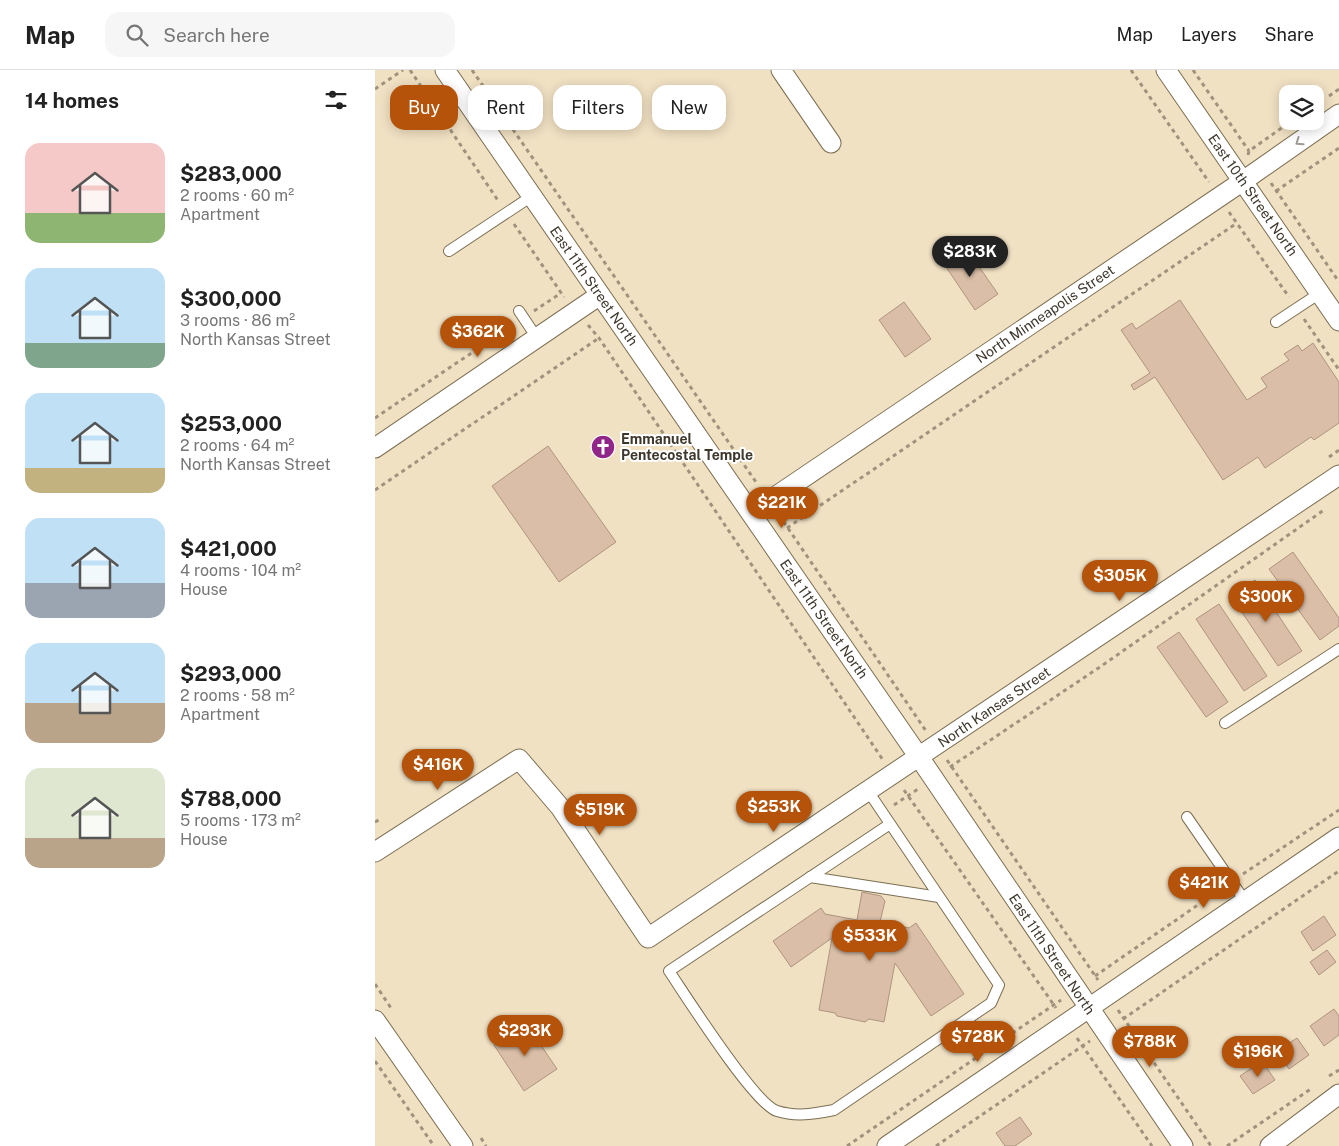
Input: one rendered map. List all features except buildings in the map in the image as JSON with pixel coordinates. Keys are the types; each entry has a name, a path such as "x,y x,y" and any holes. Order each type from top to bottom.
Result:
{"street":[{"name":"East 11th Street North","path":"445,70 919,757 1183,1146"},
{"path":"781,70 831,143"},
{"name":"East 10th Street North","path":"1166,70 1339,321"},
{"name":"North Minneapolis Street","path":"751,513 1243,181 1339,114"},
{"path":"375,448 600,295"},
{"name":"North Kansas Street","path":"375,852 519,759 560,807 648,938 1339,476"},
{"path":"887,1146 1339,837"},
{"path":"375,1020 463,1146"},
{"path":"1270,1146 1339,1094"}],"lane":[{"path":"449,251 532,196"},
{"path":"1275,322 1319,292"},
{"path":"521,315 537,338"},
{"path":"1225,723 1339,649"},
{"path":"868,791 999,985 991,1003 834,1110 806,1115 775,1110 749,1087 669,972 890,824"},
{"path":"1187,817 1245,901"},
{"path":"811,877 939,897"}],"path":[{"path":"375,89 403,70"},
{"path":"410,70 561,293 599,338 893,774 1152,1146"},
{"path":"472,70 1211,1146"},
{"path":"1131,70 1339,370"},
{"path":"1249,151 1279,130"},
{"path":"1276,190 1339,148"},
{"path":"787,528 1237,223"},
{"path":"375,418 521,315 561,293"},
{"path":"375,490 599,338"},
{"path":"882,813 1100,667 1331,506"},
{"path":"936,1146 1339,871"},
{"path":"375,1061 434,1146"},
{"path":"1323,1081 1339,1070"},
{"path":"1227,1146 1315,1086"}],"place":[{"name":"Emmanuel Pentecostal Temple","path":"603,447"}]}
